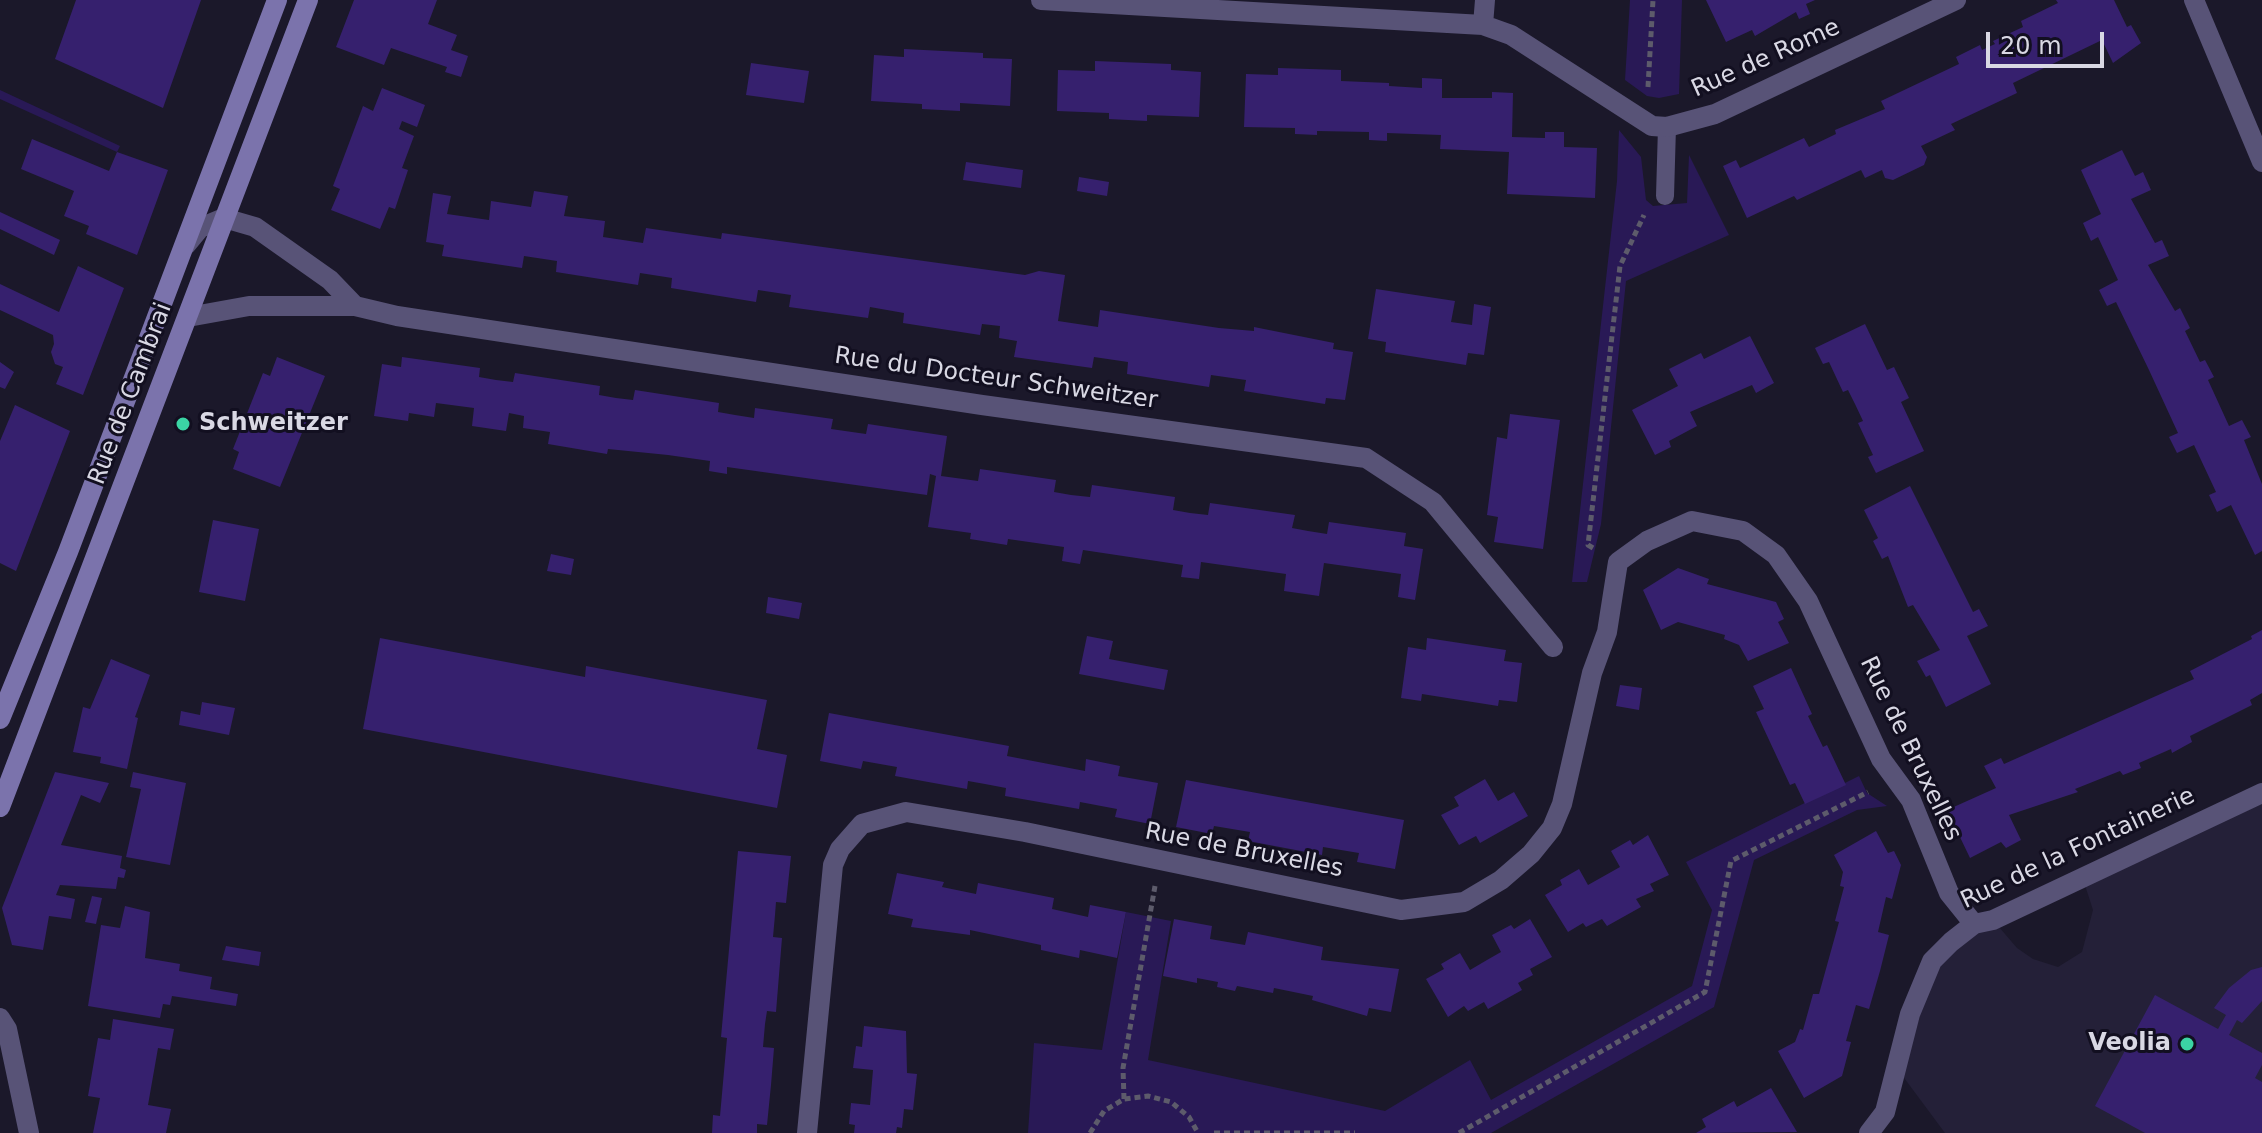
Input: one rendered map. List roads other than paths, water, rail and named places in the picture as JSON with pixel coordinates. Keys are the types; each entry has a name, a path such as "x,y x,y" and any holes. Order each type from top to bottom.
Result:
{"main road":[{"name":"Rue de Cambrai","path":"0,719 68,552 277,0"},
{"name":"Rue de Cambrai","path":"0,807 308,0"}],"street":[{"path":"1041,0 1483,25 1511,35 1652,126 1667,127"},
{"path":"1483,25 1485,0"},
{"name":"Rue de Rome","path":"1667,127 1715,114 1956,0"},
{"path":"2194,0 2262,162"},
{"path":"183,249 200,228 224,218 255,227 330,280 355,306"},
{"name":"Rue du Docteur Schweitzer","path":"188,317 249,306 355,306 397,316 982,405 1366,458 1433,502 1553,647"},
{"name":"Rue de Bruxelles","path":"807,1133 833,865 840,849 862,824 906,812 1401,910 1464,902 1501,880 1545,837 1562,804 1592,673 1607,632 1618,562 1647,541 1692,521 1743,531 1776,555 1808,601 1881,759 1911,800 1949,893 1974,924"},
{"name":"Rue de la Fontainerie","path":"1869,1133 1885,1112 1910,1014 1932,961 1974,924 1993,920 2262,793"},
{"path":"0,1018 7,1029 29,1133"}],"lane":[{"path":"1665,196 1667,127"}],"place":[{"name":"Schweitzer","path":"183,424"},
{"name":"Veolia","path":"2187,1044"}]}
